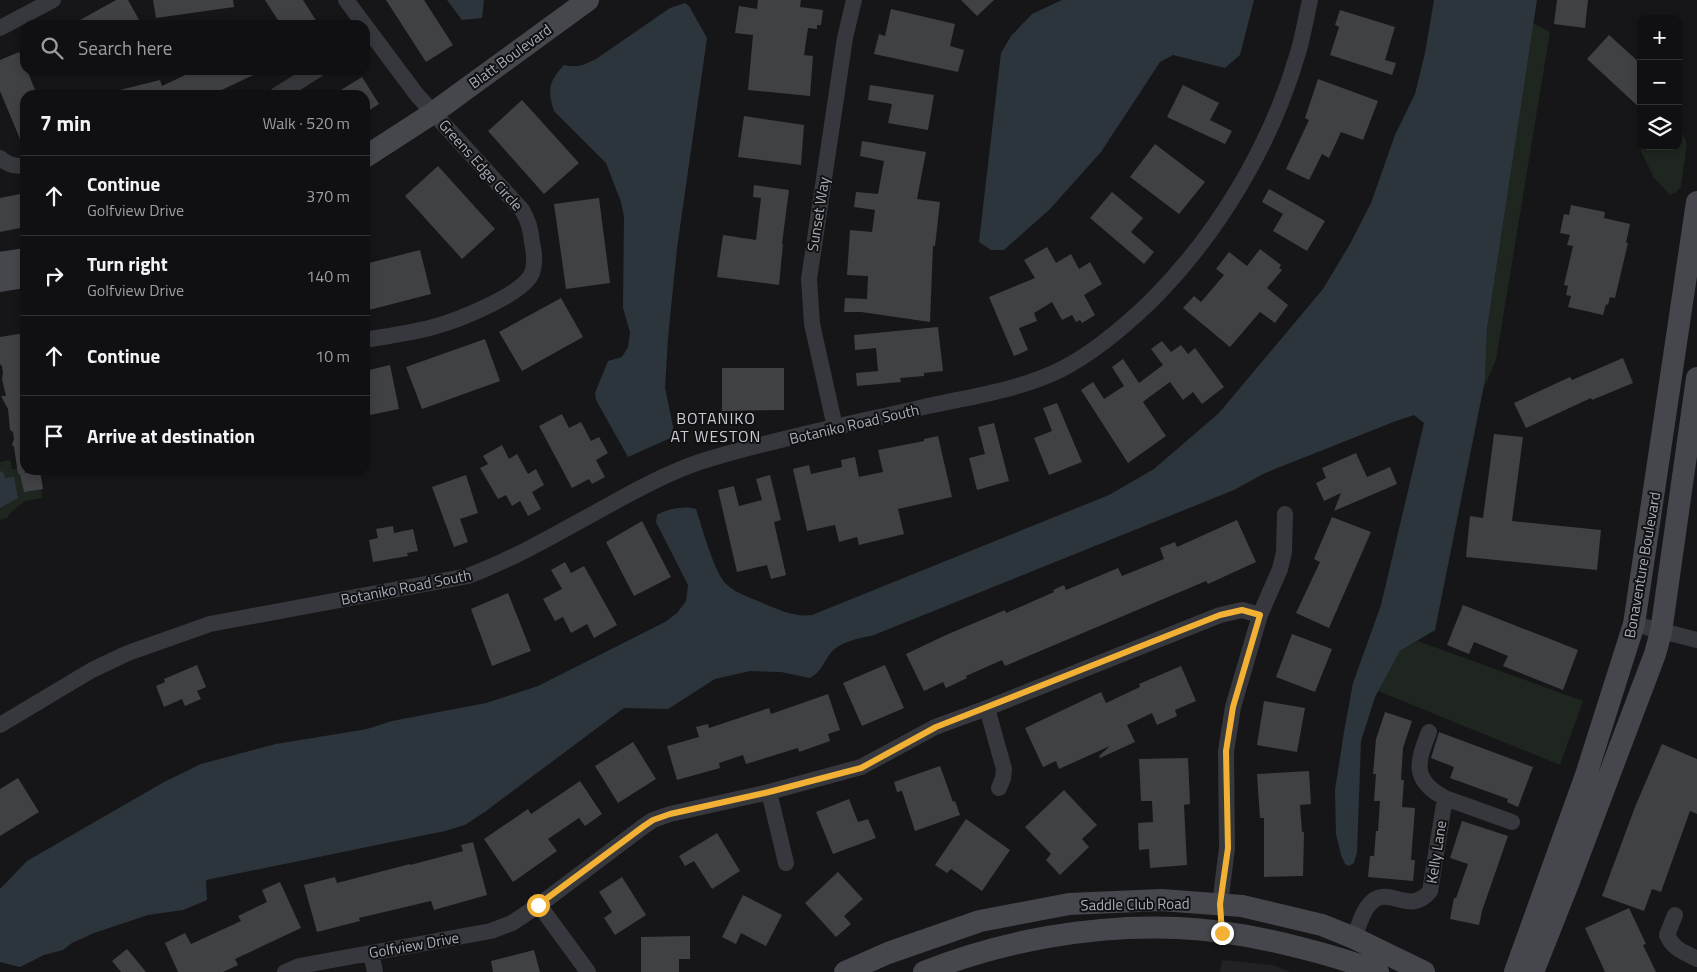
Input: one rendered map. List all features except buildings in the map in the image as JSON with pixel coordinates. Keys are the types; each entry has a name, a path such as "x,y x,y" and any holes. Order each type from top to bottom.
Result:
{"street":[{"path":"0,28 53,0"},
{"name":"Greens Edge Circle","path":"346,0 358,20"},
{"name":"Blatt Boulevard","path":"370,154 434,113 587,0"},
{"name":"Sunset Way","path":"835,427 812,324 809,278 845,38 854,0"},
{"name":"Botaniko Road South","path":"0,725 92,670 128,653 210,624 468,576 498,565 664,476 708,459 835,427 1012,388 1060,370 1103,343 1136,315 1196,252 1222,216 1254,160 1280,103 1298,54 1310,0"},
{"name":"Greens Edge Circle","path":"370,38 417,95 519,206 526,217 531,231 534,260 532,272 526,281 517,290 493,303 434,327 370,339"},
{"path":"285,90 309,75"},
{"name":"Blatt Boulevard","path":"370,166 434,113"},
{"path":"0,158 7,164 20,166"},
{"name":"Bonaventure Boulevard","path":"1515,972 1586,775 1634,624 1697,202"},
{"path":"0,263 20,260"},
{"path":"0,281 20,278"},
{"name":"Bonaventure Boulevard","path":"1533,972 1655,654 1661,632 1697,378"},
{"path":"1222,933 1220,904 1228,848 1226,751 1233,707 1260,615 1280,570 1284,552 1285,514"},
{"name":"Golfview Drive","path":"285,972 299,966 491,931 512,923 653,820 670,814 769,792 861,768 936,727 1220,615 1242,610 1260,615"},
{"path":"1634,624 1697,640"},
{"path":"987,708 1004,769 999,788"},
{"name":"Kelly Lane","path":"1429,732 1421,753 1419,767 1427,785 1438,795 1512,822"},
{"path":"769,792 786,864"},
{"name":"Kelly Lane","path":"1354,938 1364,913 1375,899 1385,896 1407,902 1417,902 1430,891 1445,798"},
{"name":"Saddle Club Road","path":"845,972 888,953 980,921 1069,904 1161,900 1242,906 1313,923 1354,938 1424,972"},
{"path":"538,905 588,972"},
{"path":"1674,915 1667,935 1670,942 1676,949 1697,959"},
{"name":"Saddle Club Road","path":"924,972 985,950 1052,936 1127,928 1178,928 1281,942 1360,964 1378,972"},
{"path":"371,953 374,972"}],"shaded area":[{"path":"447,0 484,0 482,18 462,20"},
{"path":"1062,0 1254,0 1240,55 1225,68 1173,55 1160,62 1101,152 1050,209 1004,250 991,250 979,242 1001,53 1011,36 1032,14"},
{"path":"1434,0 1537,0 1487,329 1485,380 1435,630 1400,651 1375,697 1361,741 1357,852 1354,863 1349,866 1345,864 1341,855 1336,834 1335,790 1353,683 1381,605 1424,423 1414,415 1265,473 1234,490 874,635 844,643 830,654 814,676 810,678 781,672 750,671 715,679 668,709 624,708 465,825 445,831 206,880 207,900 183,910 148,915 94,933 72,943 63,950 44,955 20,967 0,962 0,889 27,861 164,782 201,764 276,744 367,729 392,721 486,703 538,686 665,622 677,613 686,601 688,585 656,522 657,515 661,513 671,509 696,509 717,570 730,588 783,611 800,615 812,615 1109,495 1154,469 1219,413 1323,289 1350,244 1371,203 1395,135 1415,94 1425,53"},
{"path":"685,3 689,6 707,38 677,248 668,338 665,388 675,436 628,457 596,400 595,393 608,361 622,357 628,347 630,332 623,308 624,217 621,202 606,163 554,111 550,91 552,81 564,65 580,65 596,59 670,8"},
{"path":"1533,23 1550,32 1496,360 1482,392 1485,380 1487,329"},
{"path":"1682,132 1687,144 1681,186 1677,192 1670,195 1654,178 1641,151 1682,150"},
{"path":"10,460 12,469 20,468 20,475 41,475 43,489 41,490 42,498 25,501 10,513 7,518 0,520 0,462"},
{"path":"3,471 5,478 14,477 18,498 0,508 0,472"},
{"path":"1418,641 1583,701 1560,765 1378,691 1400,651"},
{"path":"1222,960 1273,965 1290,972 1220,972"}],"district":[{"name":"BOTANIKO AT WESTON","path":"716,427"}],"route":[{"path":"538,905 644,826 661,816 769,792 861,768 936,727 1220,615 1242,610 1260,615 1233,707 1226,751 1228,848 1220,904 1222,933"}]}
